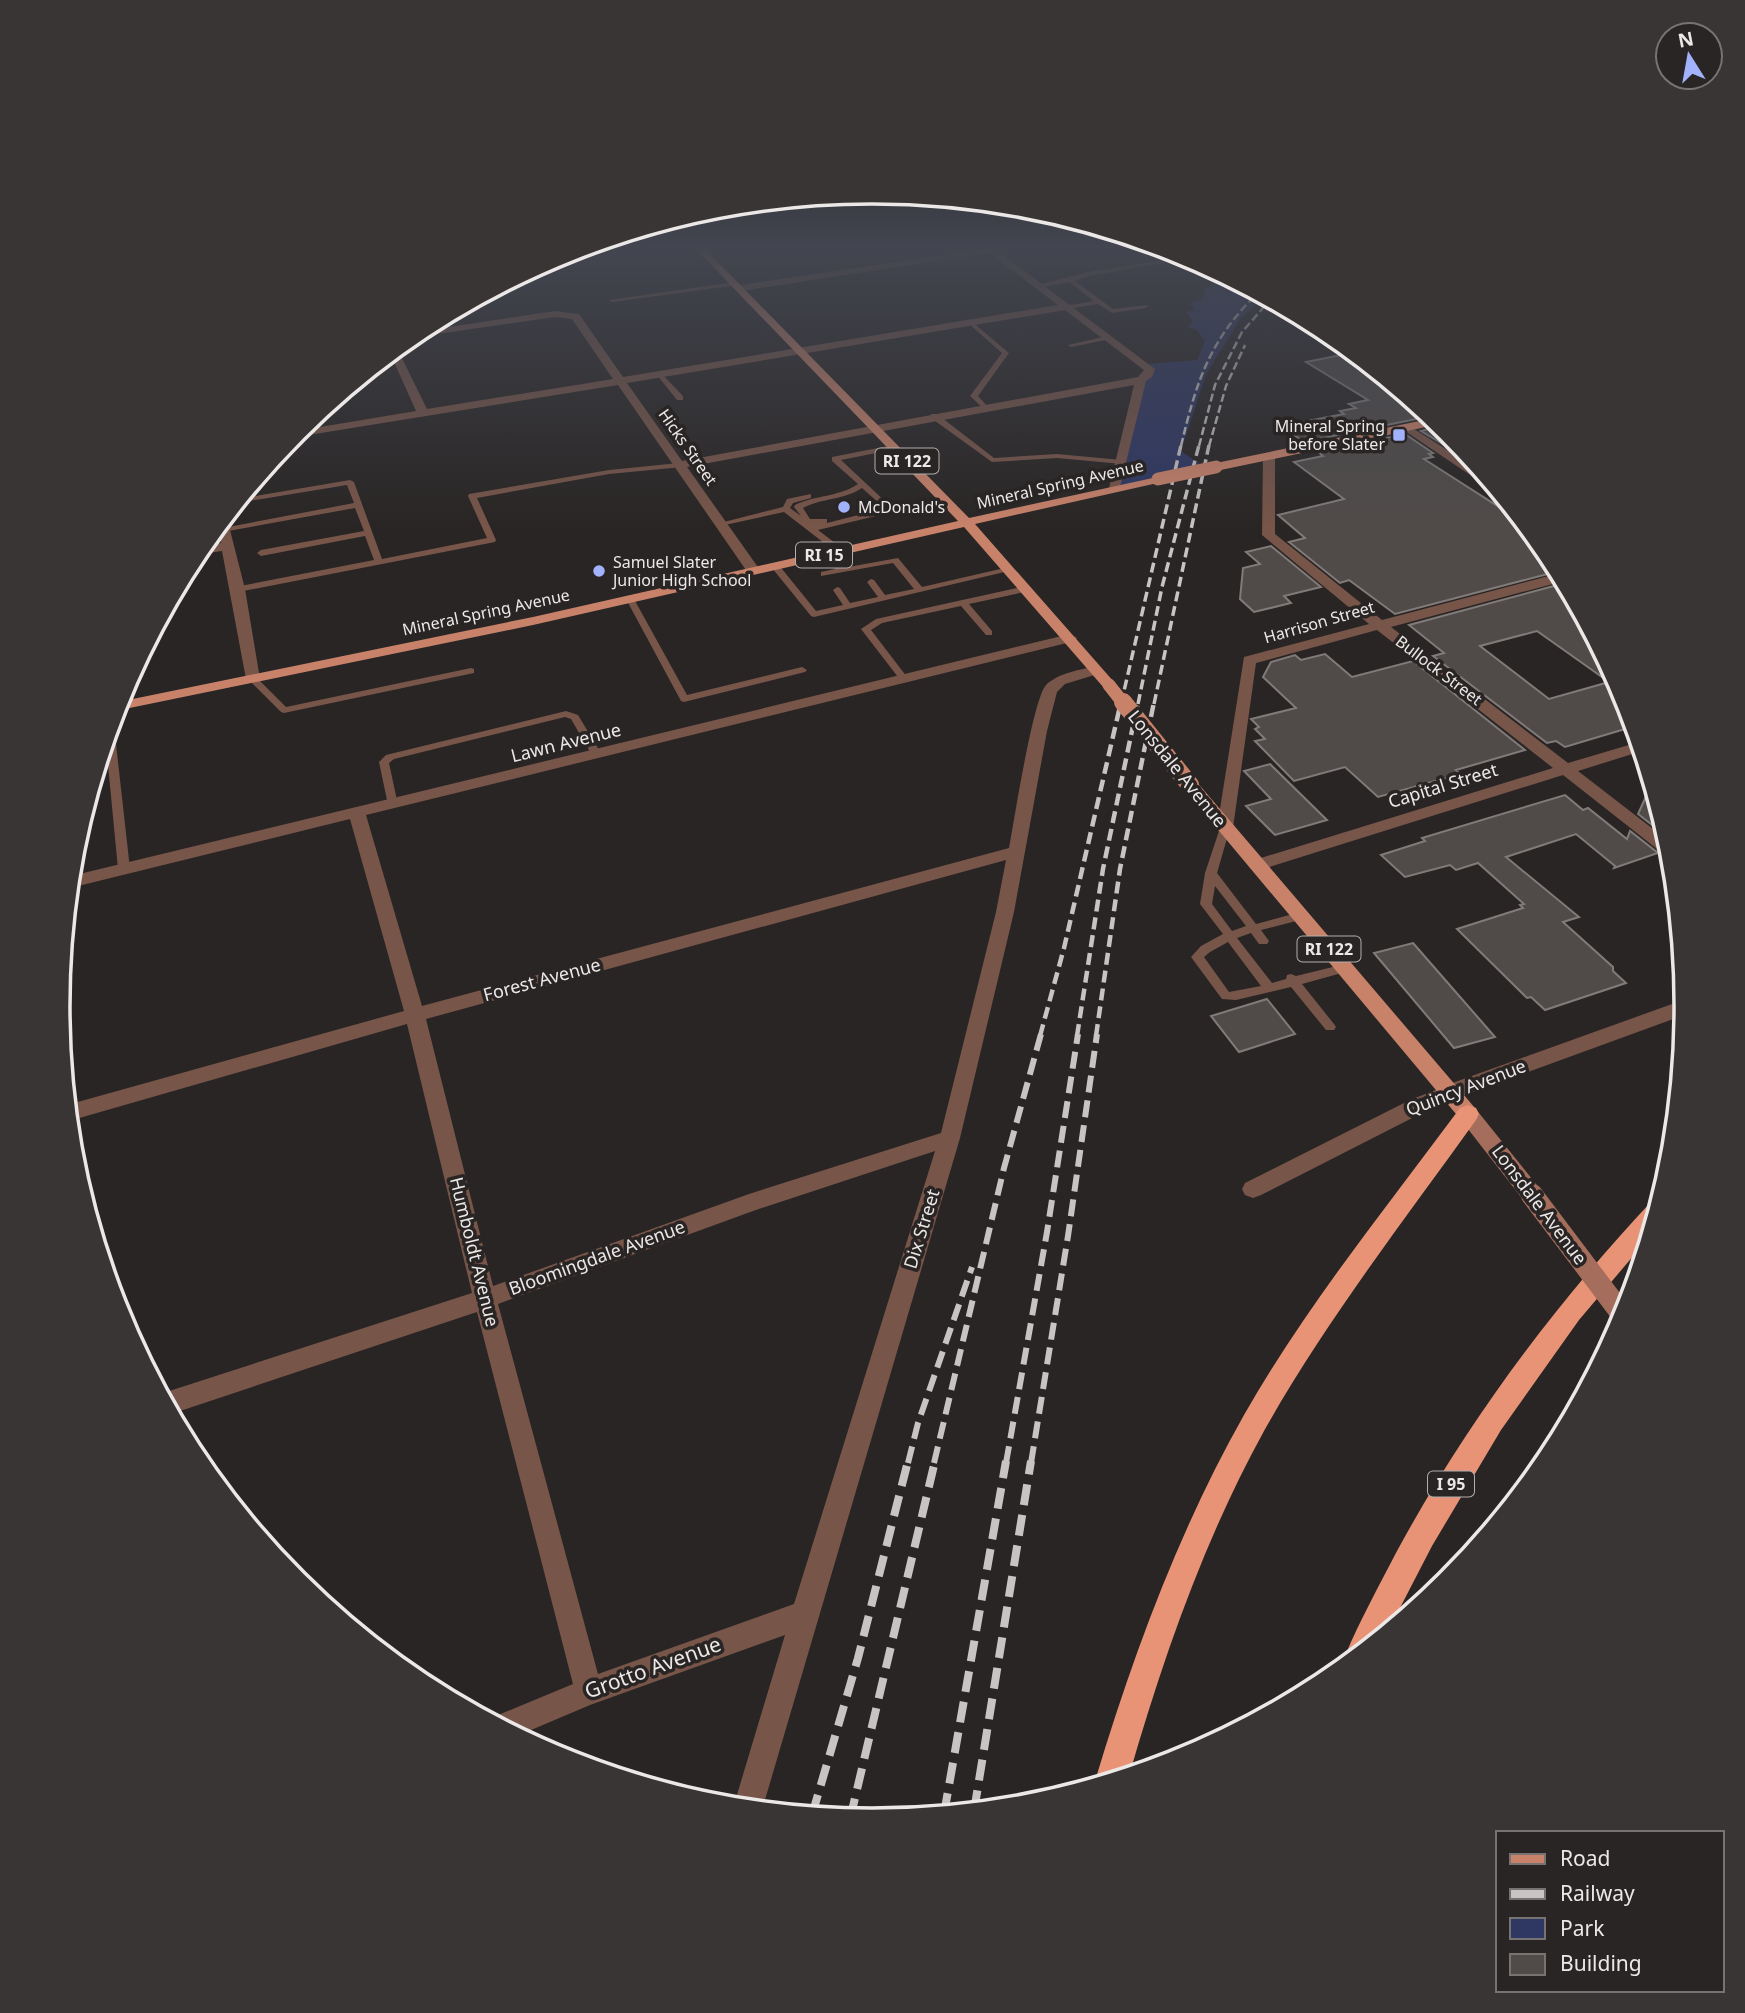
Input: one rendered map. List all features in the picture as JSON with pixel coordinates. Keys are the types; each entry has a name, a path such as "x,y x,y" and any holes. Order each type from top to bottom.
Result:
{"highway":[{"path":"1114,1771 1169,1609 1203,1525 1243,1444 1317,1324 1468,1114"},
{"name":"I 95","path":"1371,1635 1427,1525 1493,1416 1599,1272 1645,1224"}],"main road":[{"name":"Lonsdale Avenue","path":"791,340 967,523 1070,638 1225,828 1451,1092 1617,1307"},
{"name":"Mineral Spring Avenue","path":"129,704 775,566 1115,488 1424,424"}],"street":[{"name":"Hicks Street","path":"591,340 752,570"},
{"path":"313,432 869,340"},
{"path":"679,464 1141,380 1148,374 1150,369 1111,340"},
{"path":"398,360 423,413"},
{"path":"1115,488 1141,380"},
{"path":"1405,427 1467,468"},
{"name":"Bullock Street","path":"1269,456 1269,535 1378,624 1658,841"},
{"path":"224,535 238,589 253,679"},
{"path":"214,548 226,546"},
{"name":"Harrison Street","path":"1225,828 1249,660 1551,580"},
{"name":"Lawn Avenue","path":"80,879 1070,638"},
{"name":"Dix Street","path":"751,1799 950,1138 1005,912 1039,731 1050,690 1060,681 1096,670"},
{"name":"Capital Street","path":"1257,865 1632,749"},
{"name":"Humboldt Avenue","path":"357,814 415,1016 485,1299 589,1691"},
{"name":"Forest Avenue","path":"77,1110 1017,851"},
{"name":"Quincy Avenue","path":"1253,1189 1417,1106 1675,1010"},
{"name":"Bloomingdale Avenue","path":"174,1401 485,1299 749,1203 950,1138"},
{"name":"Grotto Avenue","path":"513,1723 589,1691 806,1614"}],"lane":[{"path":"985,408 974,396 1006,353 991,340"},
{"path":"1071,345 1098,340"},
{"path":"659,374 680,398"},
{"path":"934,416 992,460 1057,456 1122,462"},
{"path":"881,512 884,504 835,459 893,447"},
{"path":"238,589 492,540 472,496 609,472 679,464"},
{"path":"252,499 350,482 379,563"},
{"path":"786,509 790,501 863,484"},
{"path":"863,484 854,492 808,500 798,507 808,521 820,522 881,512"},
{"path":"231,525 358,505"},
{"path":"720,524 786,509"},
{"path":"786,509 834,552 841,571"},
{"path":"811,529 881,512"},
{"path":"261,553 368,533"},
{"path":"824,574 895,560 920,590"},
{"path":"775,566 814,614 1009,570"},
{"path":"871,582 883,598"},
{"path":"904,679 866,629 879,621 1026,589"},
{"path":"837,590 848,606"},
{"path":"629,598 684,699 802,670"},
{"path":"963,603 989,633"},
{"path":"253,679 284,710 471,671"},
{"path":"393,805 384,762 390,757 566,715 575,717 597,755"},
{"path":"112,752 124,869"},
{"path":"1225,828 1211,873 1206,904 1269,988"},
{"path":"1211,873 1263,941"},
{"path":"1300,916 1231,937 1204,948 1197,957 1226,996 1269,988 1291,978 1345,968"},
{"path":"1291,978 1330,1027"}],"green space":[{"path":"1227,340 1206,374 1181,451 1207,469 1118,489 1146,364 1197,360 1205,341"}],"building":[{"path":"1340,355 1418,419 1304,442 1281,426 1344,414 1340,411 1356,408 1349,404 1368,400 1306,362"},
{"path":"1429,429 1447,447 1421,431"},
{"path":"1405,434 1433,453 1429,454 1433,457 1424,459 1501,509 1548,574 1395,614 1349,580 1340,583 1289,542 1305,538 1278,515 1344,499 1294,462 1323,456 1318,452"},
{"path":"1271,546 1321,587 1284,596 1291,603 1254,612 1240,599 1243,568 1260,564 1246,552"},
{"path":"1555,586 1605,679 1537,631 1480,646 1549,699 1606,683 1625,729 1565,747 1556,741 1547,743 1433,656 1444,653 1409,625"},
{"path":"1325,654 1352,677 1413,661 1525,750 1456,770 1461,774 1378,797 1345,767 1294,781 1255,741 1265,739 1255,729 1259,727 1251,719 1296,708 1263,677 1271,662 1295,655 1301,660"},
{"path":"1270,764 1327,820 1275,835 1246,806 1271,799 1244,771"},
{"path":"1565,795 1583,810 1588,808 1627,839 1630,831 1658,853 1614,868 1615,866 1576,834 1506,857 1579,917 1563,922 1613,967 1613,971 1626,983 1545,1010 1531,997 1527,998 1457,929 1523,908 1520,905 1524,904 1478,863 1456,870 1450,865 1405,877 1381,855 1425,841 1422,838"},
{"path":"1647,795 1655,827 1638,814"},
{"path":"1413,943 1495,1037 1454,1048 1374,953"},
{"path":"1267,999 1295,1034 1239,1052 1211,1016"}],"railway":[{"path":"1181,446 1199,382 1219,340"},
{"path":"1199,446 1215,385 1238,340"},
{"path":"1209,446 1226,386 1245,345"},
{"path":"1121,704 1181,445"},
{"path":"1138,704 1162,587 1199,445"},
{"path":"1154,704 1209,445"},
{"path":"1040,1036 1064,948 1121,702"},
{"path":"1077,1036 1103,869 1138,702"},
{"path":"1096,1036 1120,869 1154,702"},
{"path":"934,1463 1004,1168 1041,1034"},
{"path":"1006,1463 1047,1232 1078,1034"},
{"path":"1031,1463 1097,1034"},
{"path":"908,1463 918,1423 972,1267"},
{"path":"814,1806 858,1658 908,1461"},
{"path":"853,1808 935,1461"},
{"path":"946,1805 1006,1461"},
{"path":"975,1802 1031,1461"}],"place":[{"name":"Mineral Spring before Slater","path":"1399,435"},
{"name":"McDonald's","path":"844,507"},
{"name":"Samuel Slater Junior High School","path":"599,571"}]}
